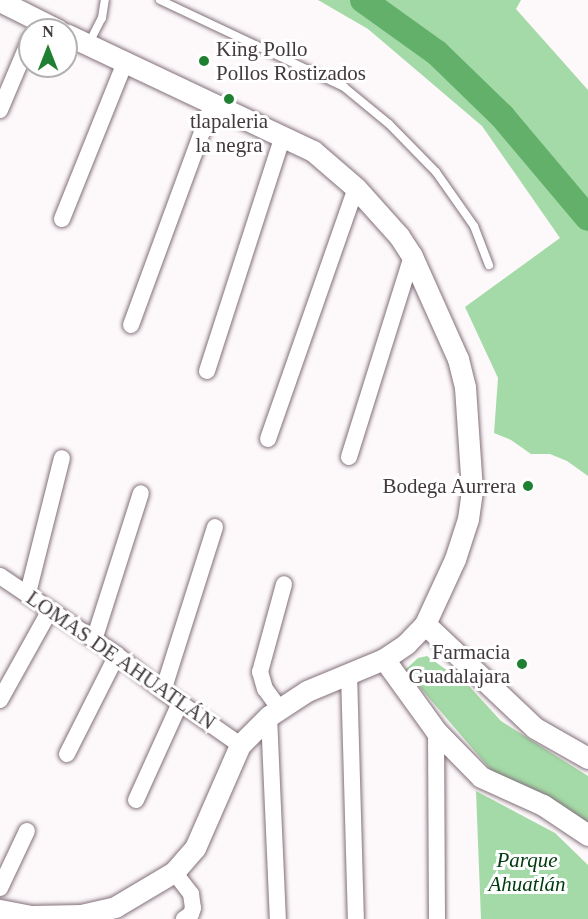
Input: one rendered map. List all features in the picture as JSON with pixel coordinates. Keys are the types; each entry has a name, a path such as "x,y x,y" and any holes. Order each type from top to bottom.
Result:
{"street":[{"path":"0,1 20,18"},
{"path":"0,910 32,916 81,915 115,907 174,872 195,848 240,745 274,712 349,673 384,659 406,644 424,624 455,558 468,519 472,490 465,387 458,359 412,256 399,236 356,189 314,151 78,40"},
{"path":"62,219 125,62"},
{"path":"0,110 18,68"},
{"path":"131,325 213,102"},
{"path":"207,371 283,136"},
{"path":"268,440 356,189"},
{"path":"349,457 412,256"},
{"path":"28,593 62,458"},
{"path":"94,640 141,493"},
{"path":"163,691 215,527"},
{"name":"LOMAS DE AHUATLÁN","path":"0,576 117,655 163,691 240,745"},
{"path":"278,919 274,712 260,672 284,584"},
{"path":"0,700 50,610"},
{"path":"424,624 535,728 588,758"},
{"path":"68,754 117,655"},
{"path":"384,659 436,731 481,777 552,810 588,835"},
{"path":"349,673 356,919"},
{"path":"136,800 180,703"},
{"path":"436,731 437,919"},
{"path":"0,888 27,831"},
{"path":"174,872 191,894 191,914 184,919"}],"lane":[{"path":"87,45 102,18 105,0"},
{"path":"160,0 344,87 389,124 436,172 474,226 489,265"}],"green space":[{"path":"318,0 521,0 516,9 588,90 588,476 567,461 550,454 531,454 511,440 494,433 498,378 465,307 560,238 482,126 368,29"},
{"path":"427,656 469,686 501,721 588,776 588,825 491,770 405,670 418,658"},
{"name":"Parque Ahuatlán","path":"476,791 555,833 588,865 588,919 481,919"}],"waterway":[{"path":"363,0 437,53 502,116 588,218"}],"place":[{"name":"King Pollo Pollos Rostizados","path":"204,61"},
{"name":"tlapaleria la negra","path":"229,99"},
{"name":"Bodega Aurrera","path":"528,486"},
{"name":"Farmacia Guadalajara","path":"522,664"}]}
